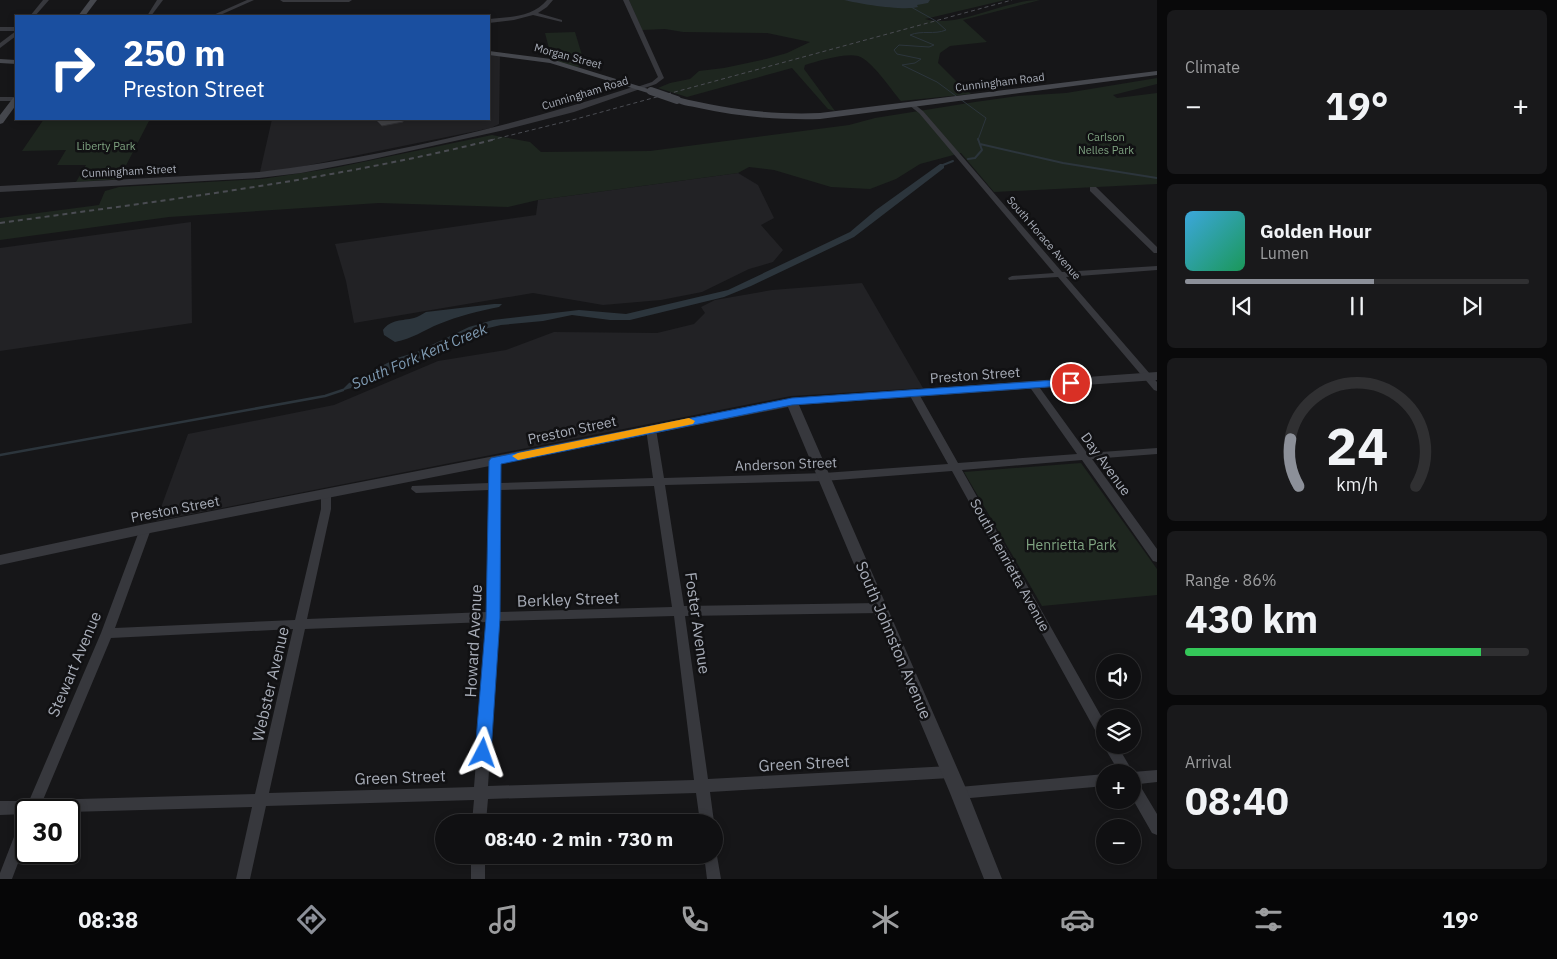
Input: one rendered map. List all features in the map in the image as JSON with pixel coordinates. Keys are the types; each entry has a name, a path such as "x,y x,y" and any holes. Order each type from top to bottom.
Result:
{"main road":[{"path":"82,15 94,0"},
{"name":"Morgan Street","path":"490,52 545,60 639,88"},
{"path":"0,61 15,62"},
{"name":"Cunningham Road","path":"639,88 677,100 724,111 778,116 825,116 1157,73"},
{"path":"0,121 15,100"}],"street":[{"path":"33,15 46,0"},
{"path":"150,15 160,0"},
{"path":"216,15 251,0"},
{"path":"283,0 349,0"},
{"path":"543,0 550,0"},
{"path":"490,21 520,17 532,13 542,8 550,0"},
{"path":"626,0 661,78 654,83 639,88"},
{"path":"532,13 560,21"},
{"path":"0,29 15,31"},
{"path":"0,46 15,32"},
{"name":"Cunningham Road","path":"259,175 355,160 490,131 571,110 639,88"},
{"path":"0,98 15,99"},
{"name":"South Horace Avenue","path":"912,105 921,112 1152,376 1157,388"},
{"name":"Cunningham Street","path":"0,189 259,175"},
{"path":"1093,189 1157,251"},
{"path":"1012,278 1157,268"},
{"name":"Preston Street","path":"0,560 792,402 1152,376"},
{"name":"Day Avenue","path":"1034,386 1157,558"},
{"name":"South Henrietta Avenue","path":"914,394 1096,719"},
{"name":"South Johnston Avenue","path":"792,402 959,793 993,879"},
{"name":"Foster Avenue","path":"651,429 679,612 706,814"},
{"name":"Anderson Street","path":"416,490 824,476 1157,451"},
{"name":"Howard Avenue","path":"479,814 493,618 495,461"},
{"name":"Webster Avenue","path":"243,879 326,509 326,495"},
{"name":"Stewart Avenue","path":"36,799 106,633 146,530"},
{"name":"Berkley Street","path":"106,633 301,624 679,612 880,608"},
{"name":"Green Street","path":"80,807 260,799 702,786 950,772"},
{"path":"1141,777 1157,776"},
{"path":"959,793 1096,781"},
{"path":"1141,800 1157,828"},
{"name":"Green Street","path":"0,808 15,808"},
{"path":"5,879 15,853"},
{"path":"478,864 478,879"},
{"path":"712,864 714,879"}],"shaded area":[{"path":"490,54 500,55 499,124 491,128 285,170 260,172 272,120 490,120"},
{"path":"738,173 758,185 774,218 761,225 783,250 773,262 749,269 702,292 661,300 603,305 533,293 354,323 346,281 335,244 536,215 538,200"},
{"path":"191,222 192,323 0,351 0,248"},
{"path":"862,283 923,388 791,396 156,521 188,434 334,405 438,361 506,350 554,332 657,333 694,324 705,313 701,307 715,300 772,290"}],"green space":[{"path":"629,0 1005,0 925,19 938,21 966,17 1011,4 1040,0 963,20 987,42 950,46 940,53 938,63 971,94 901,101 875,69 858,56 839,56 805,65 804,69 835,111 828,109 792,68 687,97 658,88 670,83 690,79 699,71 766,59 787,53 810,42 767,33 683,32 665,29 642,30"},
{"path":"575,32 585,65 577,67 552,60 545,33"},
{"name":"Carlson Nelles Park","path":"1157,78 1157,84 1113,95 1117,98 1157,93 1157,184 994,192 961,153 920,164 896,179 870,189 831,187 774,170 749,167 738,173 538,200 508,207 379,203 169,217 0,240 0,218 99,205 105,191 119,187 262,179 334,168 492,135 530,142 541,152 650,151 849,125 875,118 975,102 1018,96 1066,93"},
{"name":"Liberty Park","path":"43,120 149,120 119,179 76,182 86,165 57,165 66,150 22,151"},
{"name":"Henrietta Park","path":"1081,463 1157,569 1157,595 1042,606 964,472"}],"water":[{"path":"844,0 930,0 928,3 917,5 918,7 893,8"},
{"path":"940,164 944,164 944,168 854,237 724,297 630,320 610,320 572,315 543,321 501,325 480,330 456,339 420,359 407,362 358,386 341,391 349,383 397,358 417,352 469,327 493,320 579,310 626,314 728,290 850,232 876,210"},
{"path":"502,304 499,307 446,321 401,341 395,342 384,335 383,330 386,326 397,321 416,318 426,312"}],"building":[{"path":"376,120 403,120 403,122 382,126"}],"waterway":[{"name":"South Fork Kent Creek","path":"911,7 936,21 946,30 910,35 934,45 929,47 899,45 894,50 897,54 921,59 915,63 902,65 937,82 986,118 978,140"},
{"name":"South Fork Kent Creek","path":"968,159 975,158 982,150 978,140"},
{"path":"980,144 1063,163 1157,178"},
{"name":"South Fork Kent Creek","path":"943,165 953,161"},
{"name":"South Fork Kent Creek","path":"0,455 325,396 343,390"}],"railway":[{"path":"491,140 576,119 1012,0"},
{"path":"0,223 311,178 496,139"}],"slow traffic":[{"path":"518,456 689,421"}],"route":[{"path":"483,753 493,618 495,461 792,402 1071,383"}]}
